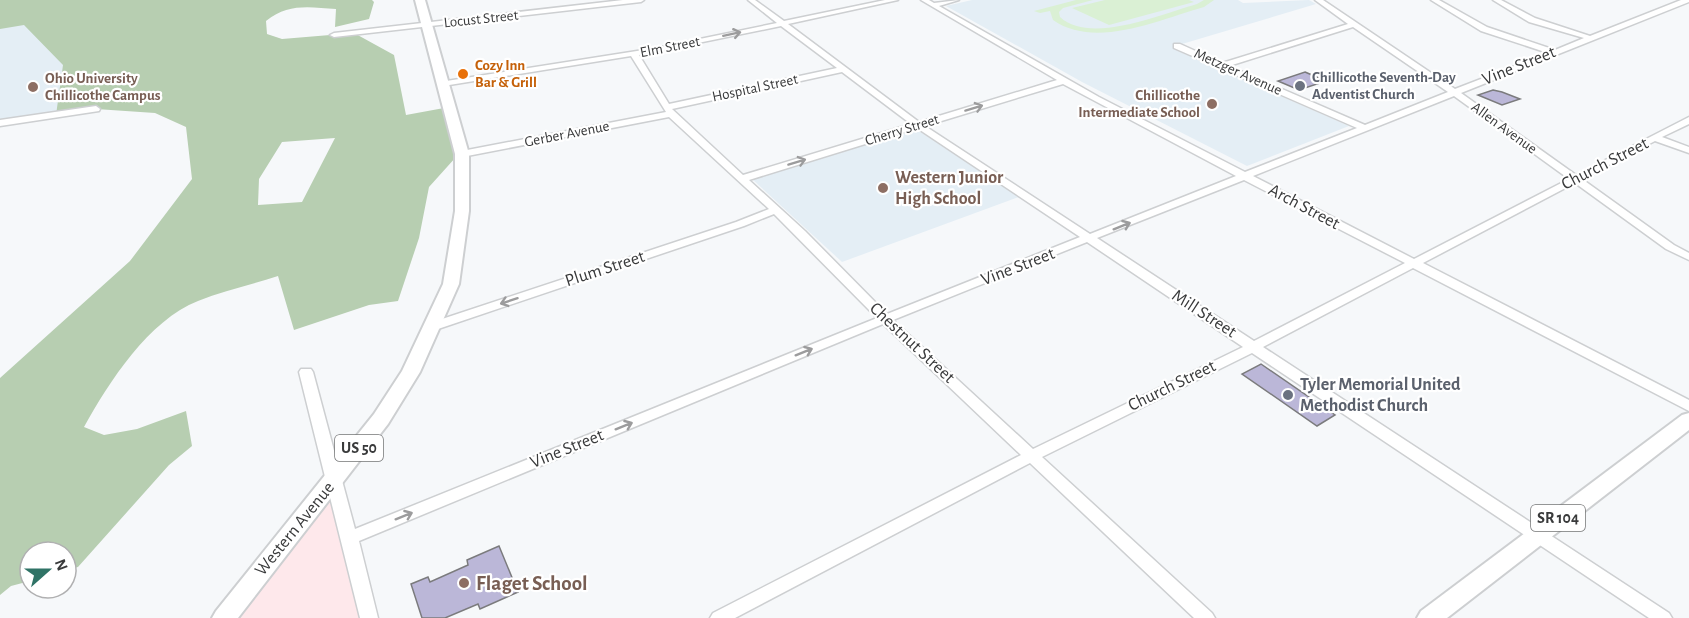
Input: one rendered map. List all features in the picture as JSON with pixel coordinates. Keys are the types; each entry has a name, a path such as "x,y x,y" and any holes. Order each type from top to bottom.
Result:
{"main road":[{"name":"Western Avenue","path":"224,618 381,419 411,372 434,326 451,284 462,211 462,154 420,0"},
{"name":"SR 104","path":"1429,618 1689,420"}],"street":[{"name":"Locust Street","path":"334,35 641,0"},
{"name":"Mill Street","path":"751,0 918,125 1663,618"},
{"name":"Elm Street","path":"443,84 634,54 895,0"},
{"path":"929,3 956,0"},
{"name":"Allen Avenue","path":"1318,0 1454,92 1671,247 1689,257"},
{"path":"1434,0 1484,29 1554,52"},
{"path":"1496,0 1532,20 1590,38"},
{"name":"Vine Street","path":"350,538 885,319 1687,0"},
{"name":"Arch Street","path":"929,3 1064,81 1412,264 1689,406"},
{"path":"1222,65 1354,24"},
{"name":"Metzger Avenue","path":"1177,46 1365,128"},
{"name":"Chestnut Street","path":"634,54 669,111 775,210 885,319 1206,618"},
{"name":"Hospital Street","path":"669,111 844,69"},
{"name":"Cherry Street","path":"741,178 1064,81"},
{"path":"0,124 96,109"},
{"name":"Gerber Avenue","path":"462,154 669,111"},
{"name":"Church Street","path":"719,618 1031,456 1253,346 1689,120"},
{"path":"1655,138 1689,150"},
{"name":"Plum Street","path":"434,326 740,224 775,210"},
{"path":"306,372 369,618"}],"shaded area":[{"name":"Chillicothe Intermediate School","path":"972,0 1238,0 1243,3 1309,0 1316,4 1182,44 1178,51 1349,126 1247,166 1082,82 946,6"},
{"name":"Ohio University Chillicothe Campus","path":"31,21 71,62 59,112 0,121 0,27"},
{"name":"Western Junior High School","path":"916,129 1019,197 842,262 751,178"},
{"path":"332,497 360,618 234,618"}],"green space":[{"path":"0,0 372,0 374,2 369,19 335,27 336,9 299,8 282,11 266,21 267,34 282,39 354,33 394,55 406,115 444,108 456,157 429,187 419,238 398,301 369,305 294,330 278,276 198,301 163,322 147,337 118,372 84,427 104,435 137,429 186,411 192,446 169,465 78,567 78,540 18,540 18,584 11,586 0,595 0,378 130,261 192,179 186,127 155,113 96,109 56,115 63,65 24,25 0,29","holes":["335,138 302,202 258,205 259,179 282,142"]},
{"path":"1076,0 1093,0 1063,8 1059,12 1060,17 1073,25 1107,28 1146,20 1204,0 1214,0 1204,7 1168,18 1108,32 1070,29 1053,20 1050,11 1040,13 1034,11"},
{"path":"1105,0 1189,0 1194,2 1109,25 1072,8"}],"building":[{"name":"Chillicothe Seventh-Day Adventist Church","path":"1305,72 1326,81 1299,90 1278,81"},
{"path":"1493,90 1520,99 1502,105 1478,95"},
{"name":"Tyler Memorial United Methodist Church","path":"1261,364 1335,415 1317,426 1242,374"},
{"name":"Flaget School","path":"499,546 518,592 480,609 478,604 445,618 422,618 411,584 428,577 430,582 468,565 467,560"}],"place":[{"name":"Cozy Inn Bar & Grill","path":"463,74"},
{"name":"Chillicothe Seventh-Day Adventist Church","path":"1300,86"},
{"name":"Ohio University Chillicothe Campus","path":"33,87"},
{"name":"Chillicothe Intermediate School","path":"1212,104"},
{"name":"Western Junior High School","path":"883,188"},
{"name":"Tyler Memorial United Methodist Church","path":"1288,395"},
{"name":"Flaget School","path":"464,583"}]}
